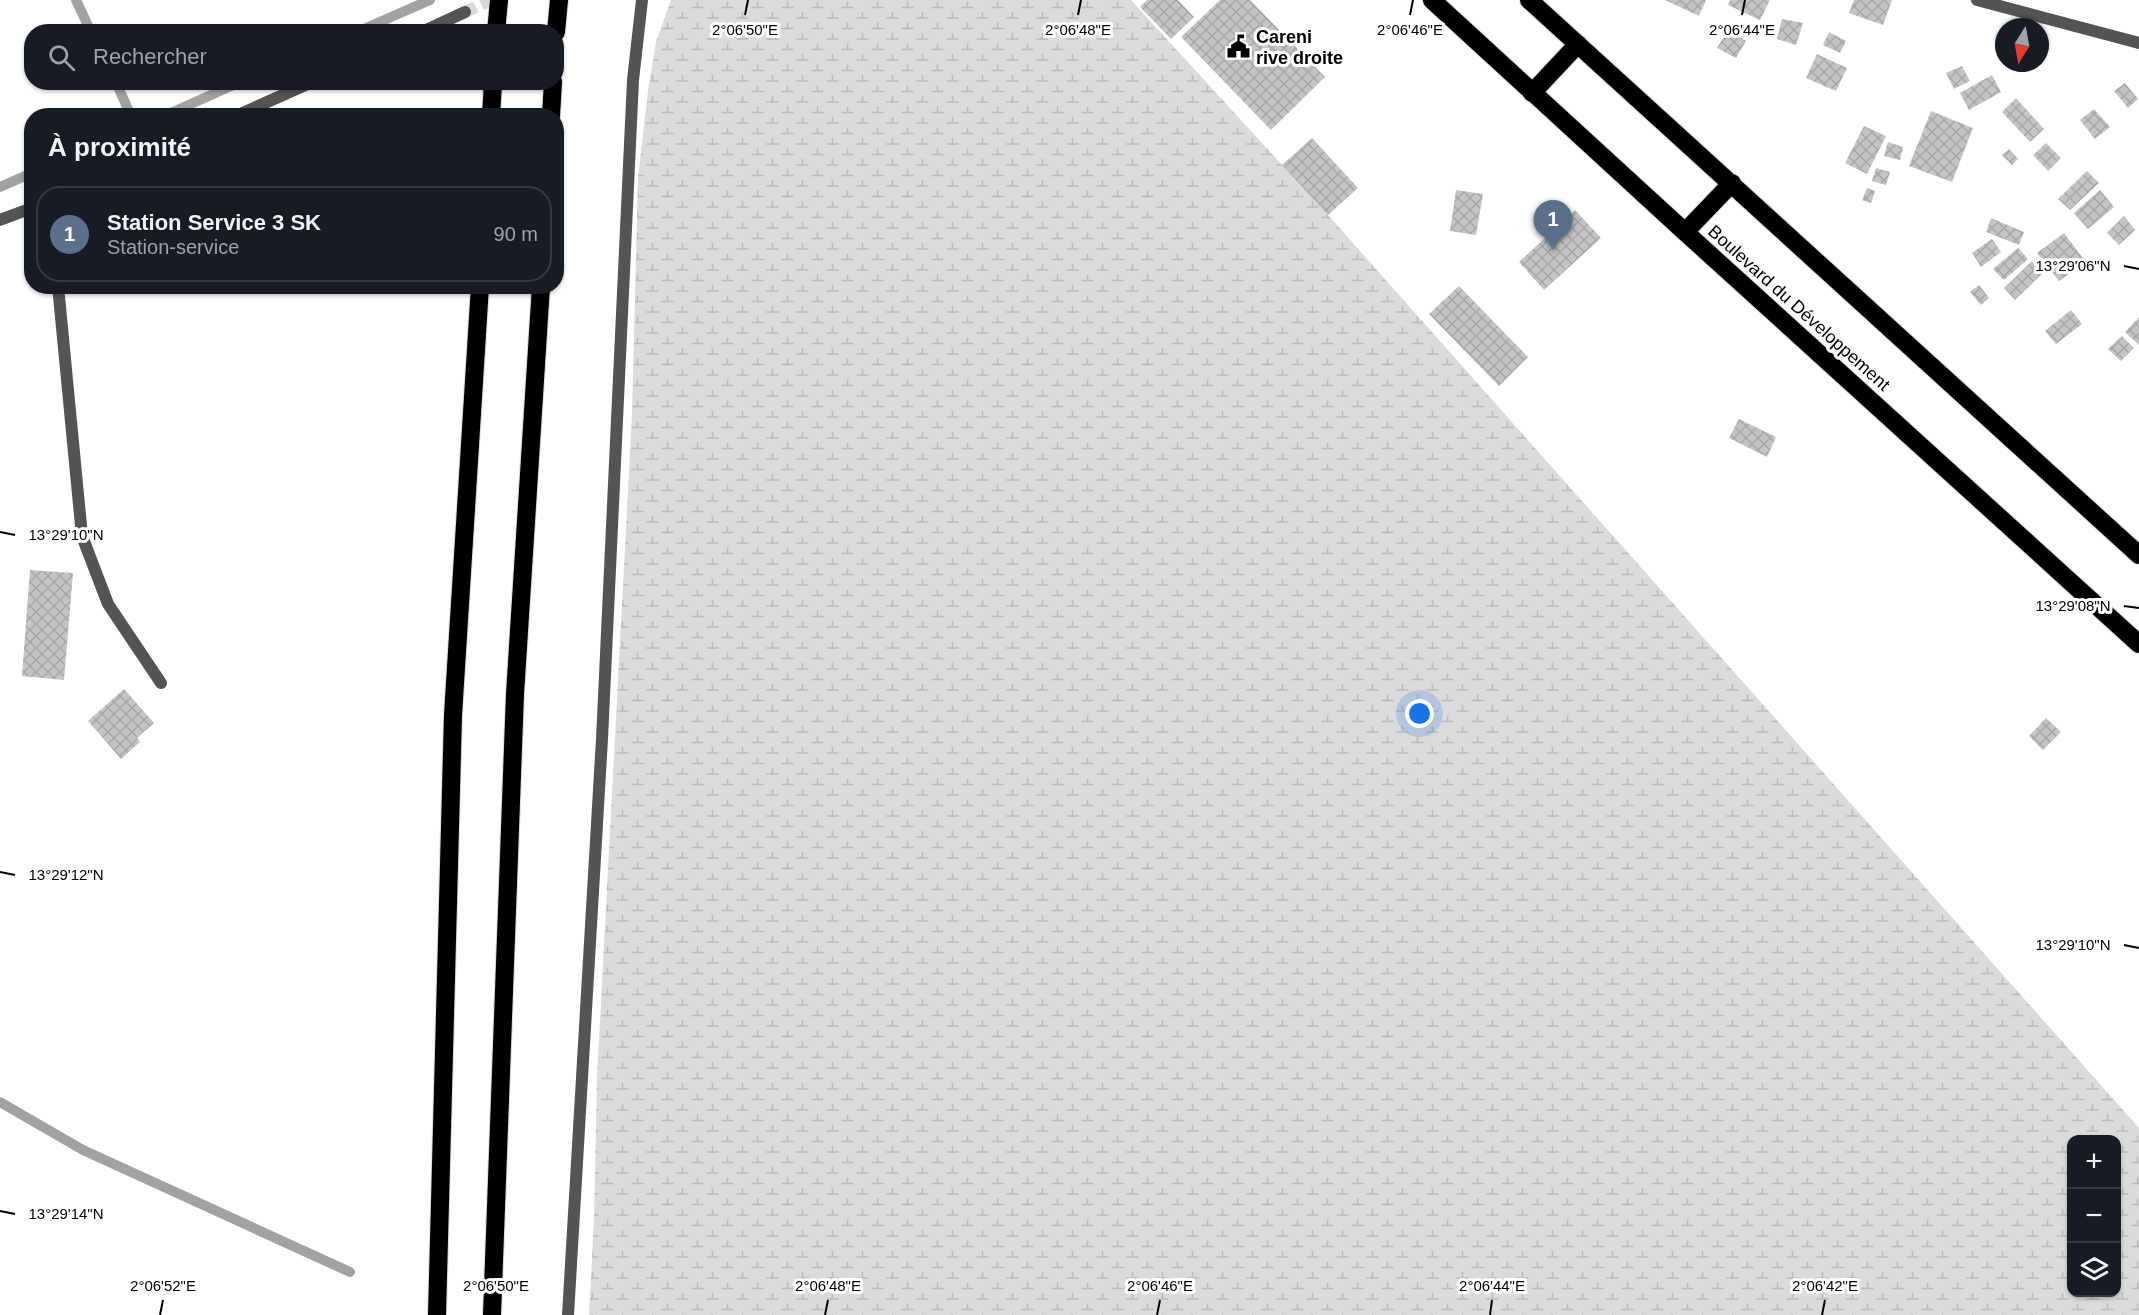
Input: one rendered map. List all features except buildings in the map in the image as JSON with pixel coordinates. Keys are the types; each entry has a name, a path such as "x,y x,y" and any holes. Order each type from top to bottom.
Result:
{"highway":[{"path":"497,24 499,0"},
{"path":"556,24 558,0"},
{"name":"Boulevard du Développement","path":"1432,0 2139,644"},
{"path":"1529,0 2139,555"},
{"path":"1532,93 1578,44"},
{"path":"491,108 492,90"},
{"path":"551,108 553,90"},
{"path":"1685,232 1732,183"},
{"path":"437,1315 453,715 479,294"},
{"path":"492,1315 515,694 540,294"}],"street":[{"path":"568,1315 601,751 633,80 642,0"},
{"path":"1977,0 2139,43"},
{"path":"439,24 465,12"},
{"path":"254,108 294,90"},
{"path":"0,220 24,211"},
{"path":"59,294 82,536 108,604 161,683"}],"green space":[{"path":"671,0 1131,0 1328,215 2139,1128 2139,1315 589,1315 594,1221 597,1078 632,415 638,178 656,42"}],"waterway":[{"path":"76,0 87,24"},
{"path":"375,24 430,0"},
{"path":"120,90 127,108"},
{"path":"182,108 222,90"},
{"path":"0,187 24,176"},
{"path":"0,1102 83,1150 350,1272"}],"tunnel":[{"path":"465,12 491,0"}],"place":[{"name":"Careni rive droite","path":"1238,47"},
{"name":"Station Service 3 SK","path":"1553,250"}]}
